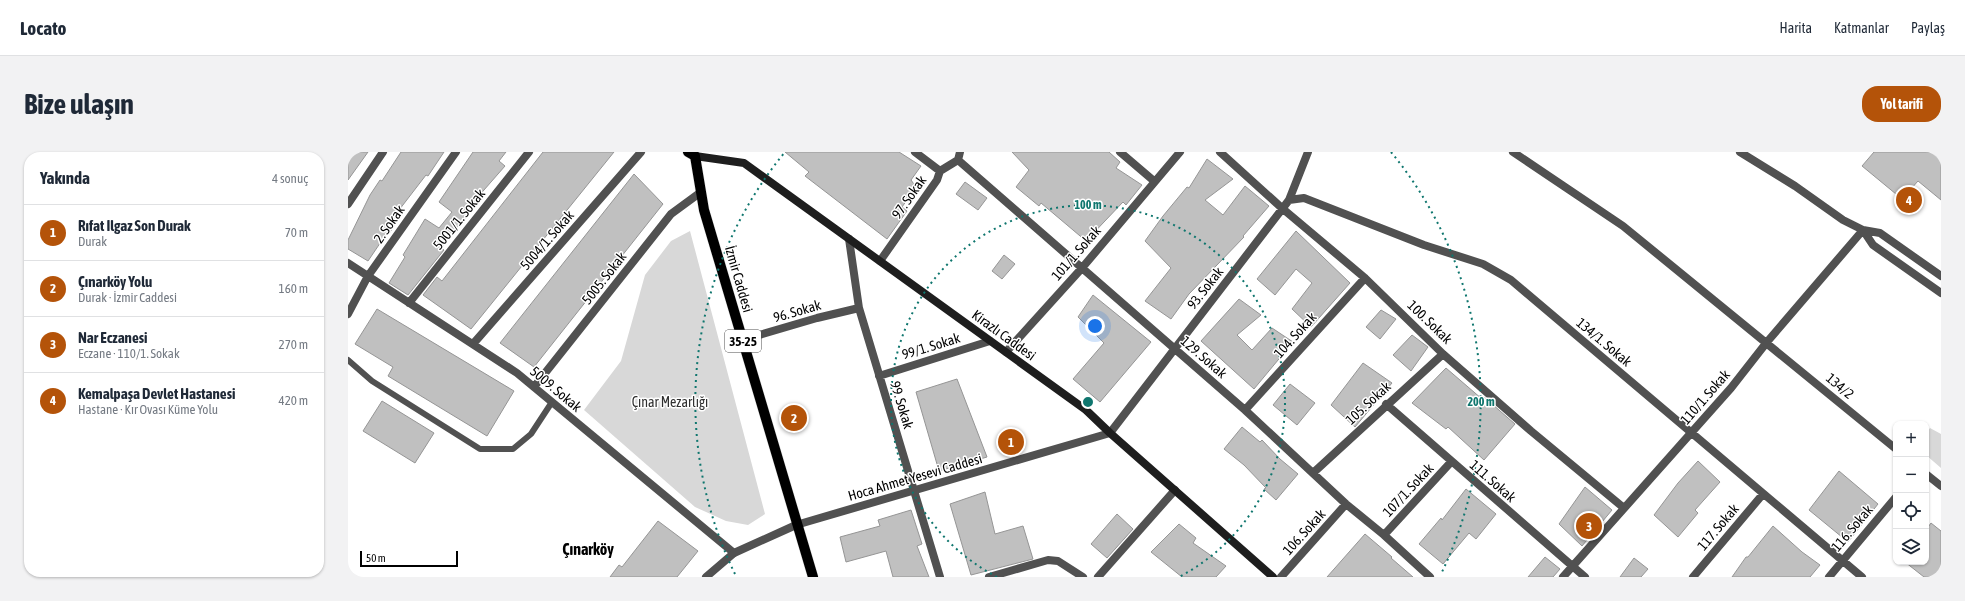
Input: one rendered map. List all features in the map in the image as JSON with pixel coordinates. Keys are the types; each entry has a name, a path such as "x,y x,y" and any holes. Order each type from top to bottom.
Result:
{"main road":[{"name":"İzmir Caddesi","path":"694,154 704,210 796,525 813,577"},
{"name":"Kirazlı Caddesi","path":"694,154 744,163 1086,410 1110,434 1273,577"}],"street":[{"path":"348,204 383,152"},
{"name":"2. Sokak","path":"348,314 368,276 456,152"},
{"name":"5001/1. Sokak","path":"409,303 529,152"},
{"name":"5004/1. Sokak","path":"473,344 641,152"},
{"path":"915,152 940,171"},
{"path":"1120,152 1154,182"},
{"name":"101/1. Sokak","path":"1006,352 1082,268 1180,152"},
{"name":"100. Sokak","path":"1220,152 1365,278 1443,354 1531,431 1624,508"},
{"name":"93. Sokak","path":"1110,434 1289,200 1308,152"},
{"name":"134/2","path":"1513,152 1623,226 1767,342 1893,447"},
{"path":"1740,152 1795,186 1843,220 1863,230 1880,233 1941,276"},
{"name":"97. Sokak","path":"880,261 937,180 940,171 959,156"},
{"name":"129. Sokak","path":"959,156 1082,268 1244,410 1346,504 1384,535 1430,577"},
{"name":"5005. Sokak","path":"534,387 670,214 701,192"},
{"name":"134/1. Sokak","path":"1289,200 1304,198 1424,245 1483,264 1511,280 1862,577"},
{"path":"1863,230 1874,245 1941,293"},
{"name":"110/1. Sokak","path":"1563,577 1731,388 1767,342 1863,230"},
{"name":"99. Sokak","path":"849,239 859,308 940,577"},
{"name":"5009. Sokak","path":"348,263 517,373 734,553"},
{"name":"104. Sokak","path":"1244,410 1365,278"},
{"name":"96. Sokak","path":"742,340 817,318 859,308"},
{"name":"99/1. Sokak","path":"879,376 990,341"},
{"name":"105. Sokak","path":"1312,473 1386,404 1443,354"},
{"name":"111. Sokak","path":"1386,404 1585,577"},
{"name":"Hoca Ahmet Yesevi Caddesi","path":"706,577 734,553 796,525 1110,434"},
{"name":"107/1. Sokak","path":"1384,535 1451,462"},
{"path":"1929,476 1941,486"},
{"path":"1098,577 1174,490"},
{"name":"117. Sokak","path":"1693,577 1763,494"},
{"name":"116. Sokak","path":"1829,577 1893,500"},
{"name":"106. Sokak","path":"1281,577 1346,504"},
{"path":"989,577 1048,560 1058,561 1083,577"}],"lane":[{"path":"348,360 372,381 480,449 513,449 531,434 552,402"}],"green space":[{"name":"Çınar Mezarlığı","path":"690,231 765,514 748,525 726,521 695,507 584,410 621,361 645,275 671,241"},
{"path":"1930,428 1941,434 1941,468 1929,458"}],"building":[{"path":"348,152 368,152 348,180"},
{"path":"401,152 444,152 428,176 426,175 396,214 400,215 389,234 387,233 368,261 348,249 348,240 370,195 380,180 382,181"},
{"path":"473,152 506,152 499,161 505,166 477,198 479,199 464,221 463,220 441,248 444,250 408,295 389,283 405,257 403,255 425,219 439,228 452,212 439,202"},
{"path":"543,152 614,152 471,329 423,295 437,277 442,281"},
{"path":"785,152 899,152 921,166 911,180 916,187 902,207 907,211 887,239 805,176 809,172"},
{"path":"1012,152 1109,152 1120,162 1116,168 1142,185 1126,205 1123,202 1086,241 1041,203 1039,206 1016,187 1029,170"},
{"path":"1874,152 1932,152 1941,160 1941,200 1918,181 1902,199 1862,166"},
{"path":"1207,159 1233,179 1205,200 1223,215 1245,186 1269,206 1243,236 1244,237 1189,294 1171,319 1145,301 1171,268 1145,241 1187,187 1189,188"},
{"path":"634,174 663,204 534,367 500,343"},
{"path":"965,182 987,198 978,210 956,194"},
{"path":"1296,231 1350,283 1311,327 1292,309 1312,283 1296,269 1275,295 1257,279"},
{"path":"1004,255 1015,264 1002,279 992,271"},
{"path":"1093,295 1151,342 1100,402 1073,379 1104,343 1078,317"},
{"path":"1239,299 1261,315 1237,335 1252,350 1272,328 1293,342 1254,389 1201,341"},
{"path":"377,309 514,391 487,436 388,376 393,367 355,344"},
{"path":"1381,310 1396,319 1380,339 1366,327"},
{"path":"1412,335 1428,347 1411,371 1393,355"},
{"path":"1363,363 1392,383 1355,427 1331,405"},
{"path":"1446,368 1482,399 1484,397 1515,424 1484,460 1448,427 1446,429 1412,403"},
{"path":"957,379 987,457 939,471 916,392"},
{"path":"1290,384 1315,403 1297,425 1273,405"},
{"path":"382,401 434,433 415,463 363,431"},
{"path":"1242,427 1260,442 1262,440 1280,459 1298,474 1276,500 1264,489 1266,488 1244,465 1224,449"},
{"path":"1698,461 1720,482 1695,510 1698,513 1678,537 1654,515 1678,483"},
{"path":"1839,471 1878,504 1848,542 1809,510"},
{"path":"1585,487 1612,510 1582,546 1559,524"},
{"path":"1466,489 1496,514 1476,539 1469,533 1443,564 1419,544 1441,518 1442,520"},
{"path":"985,492 995,534 1023,526 1033,559 971,575 950,504"},
{"path":"911,510 922,544 917,546 929,577 893,577 886,551 846,562 840,537 880,526 878,520"},
{"path":"1117,514 1133,529 1107,558 1091,544"},
{"path":"658,521 698,551 677,577 610,577 619,565 622,567"},
{"path":"1931,523 1941,531 1941,577 1924,577 1909,565 1929,565 1929,526"},
{"path":"1179,524 1196,538 1193,543 1226,566 1216,577 1182,577 1151,552"},
{"path":"1773,526 1802,552 1820,565 1810,577 1732,577 1746,557 1748,557"},
{"path":"1365,534 1392,557 1391,558 1413,577 1327,577"},
{"path":"1545,557 1560,569 1553,577 1528,577"},
{"path":"1634,558 1648,569 1641,577 1620,577"}],"place":[{"name":"Kemalpaşa Devlet Hastanesi","path":"1909,200"},
{"name":"Çınarköy Yolu","path":"794,418"},
{"name":"Rıfat Ilgaz Son Durak","path":"1011,442"},
{"name":"Nar Eczanesi","path":"1589,526"}],"district":[{"name":"Çınarköy","path":"588,549"}]}
